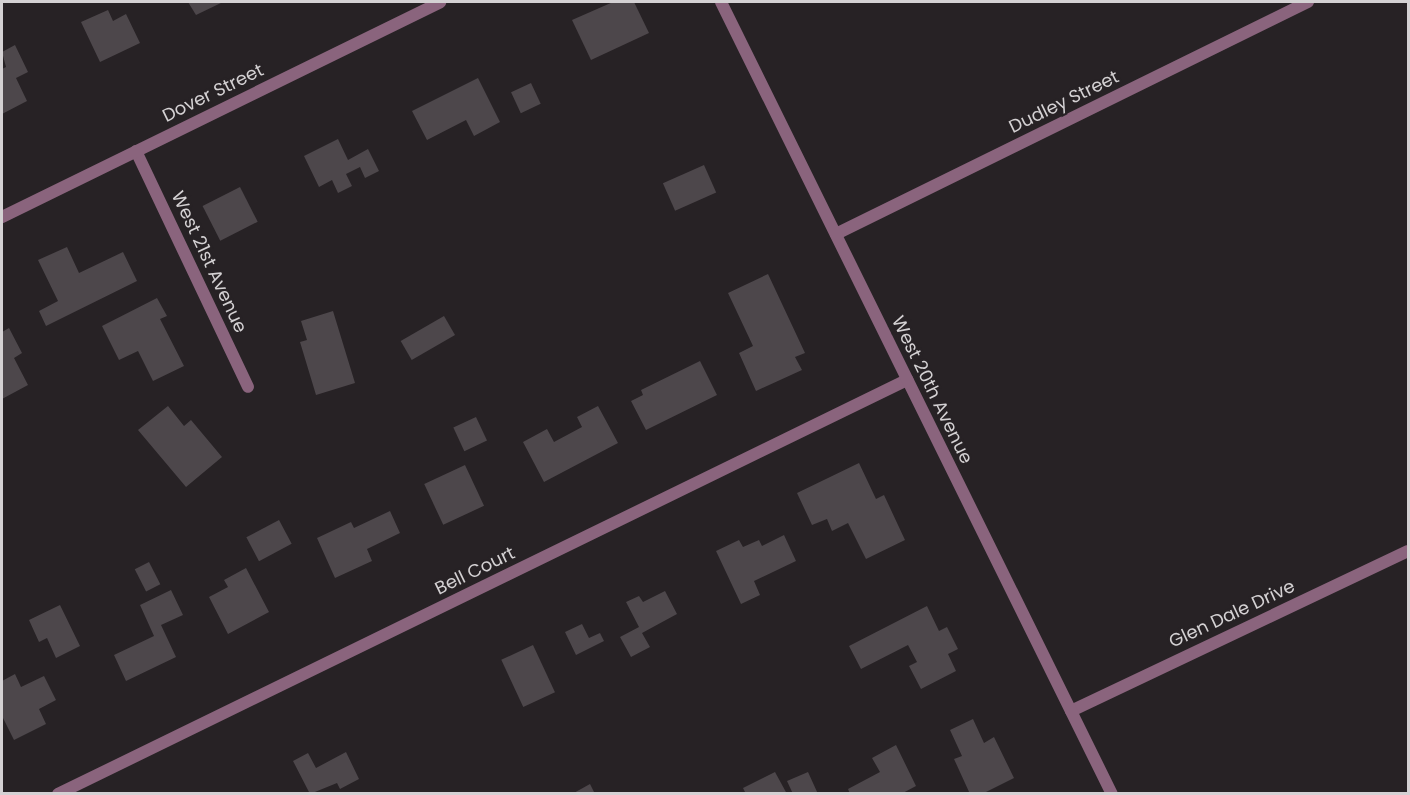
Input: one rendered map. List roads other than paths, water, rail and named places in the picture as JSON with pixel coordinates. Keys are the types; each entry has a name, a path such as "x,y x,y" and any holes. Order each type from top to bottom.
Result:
{"street":[{"name":"Dover Street","path":"2,217 440,2"},
{"name":"West 20th Avenue","path":"721,2 1071,711 1108,792"},
{"name":"Dudley Street","path":"836,234 1308,2"},
{"name":"West 21st Avenue","path":"136,151 249,387"},
{"name":"Bell Court","path":"58,794 907,380"},
{"name":"Glen Dale Drive","path":"1071,711 1408,550"}]}
